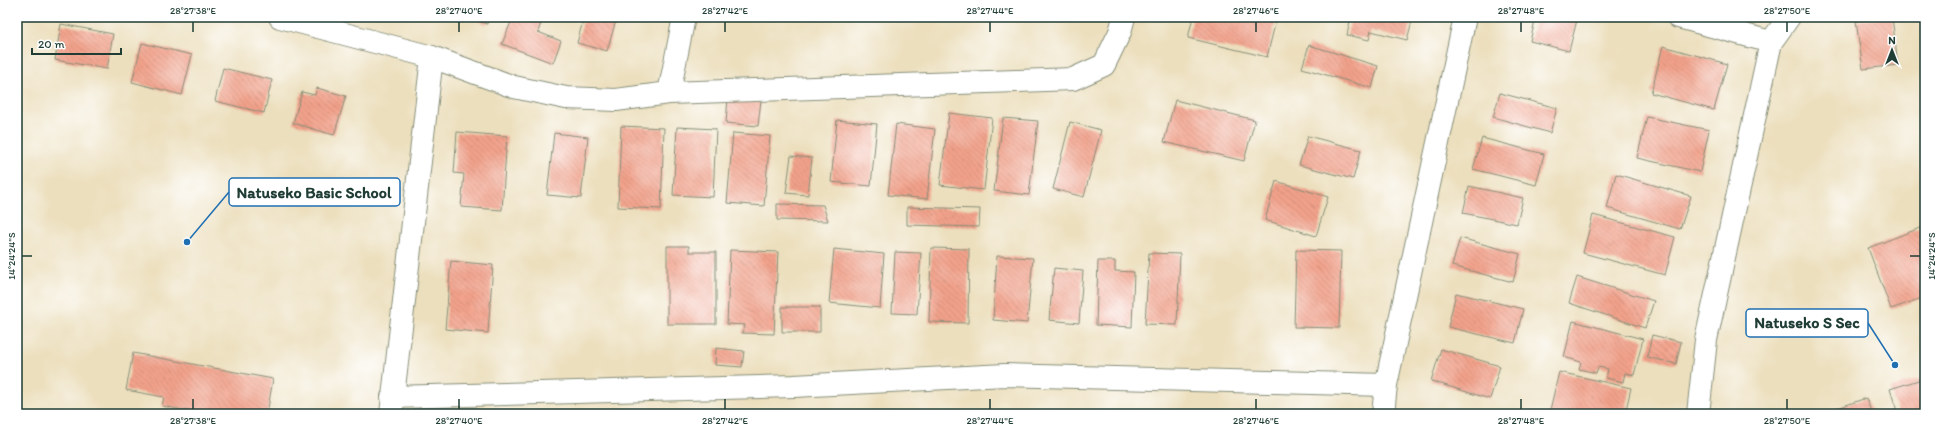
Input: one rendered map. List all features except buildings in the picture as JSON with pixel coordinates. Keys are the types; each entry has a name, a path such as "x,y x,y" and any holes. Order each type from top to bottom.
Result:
{"street":[{"path":"280,17 432,57 514,87 566,98 616,100 669,92 1073,79 1104,65 1120,32 1124,17"},
{"path":"669,92 684,17"},
{"path":"1383,414 1386,385 1465,17"},
{"path":"1678,17 1771,42"},
{"path":"1698,414 1706,340 1771,42 1789,17"},
{"path":"432,57 391,405 1005,375 1386,385"}],"place":[{"name":"Natuseko Basic School","path":"187,242"},
{"name":"Natuseko S Sec","path":"1895,365"}]}
